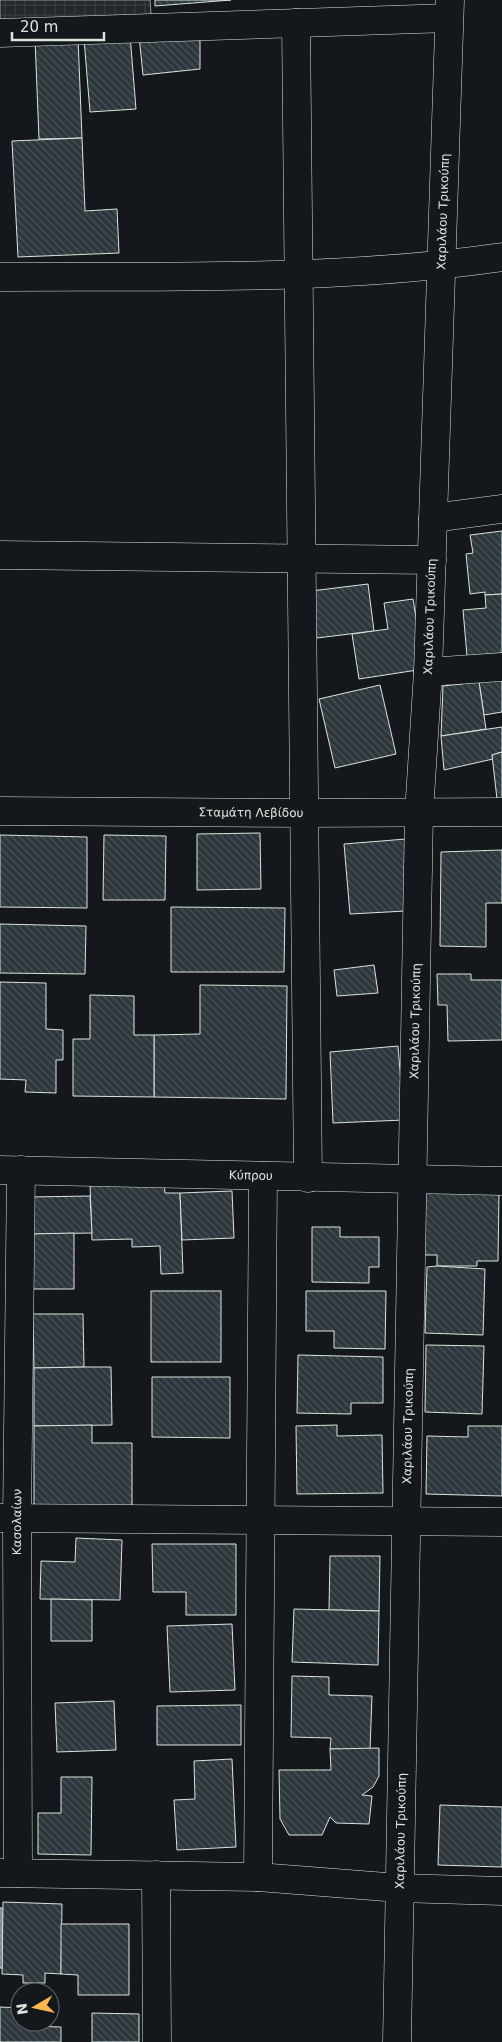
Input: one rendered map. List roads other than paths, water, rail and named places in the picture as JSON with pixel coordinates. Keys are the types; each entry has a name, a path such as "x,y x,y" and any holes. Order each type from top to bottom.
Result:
{"street":[{"path":"0,33 296,23 449,9"},
{"name":"Χαριλάου Τρικούπη","path":"397,2042 419,813 428,672 449,9"},
{"path":"296,23 308,1178"},
{"path":"0,277 298,275 440,266 502,257"},
{"path":"433,518 502,509"},
{"path":"0,555 432,560"},
{"path":"428,672 502,667"},
{"name":"Σταμάτη Λεβίδου","path":"0,811 502,812"},
{"name":"Κύπρου","path":"10,1170 502,1181"},
{"name":"Κασολαίων","path":"9,1873 10,1170"},
{"path":"258,1877 263,1176"},
{"path":"9,1518 502,1522"},
{"path":"9,1873 258,1877 399,1888 502,1891"},
{"path":"156,1875 157,2042"}]}
